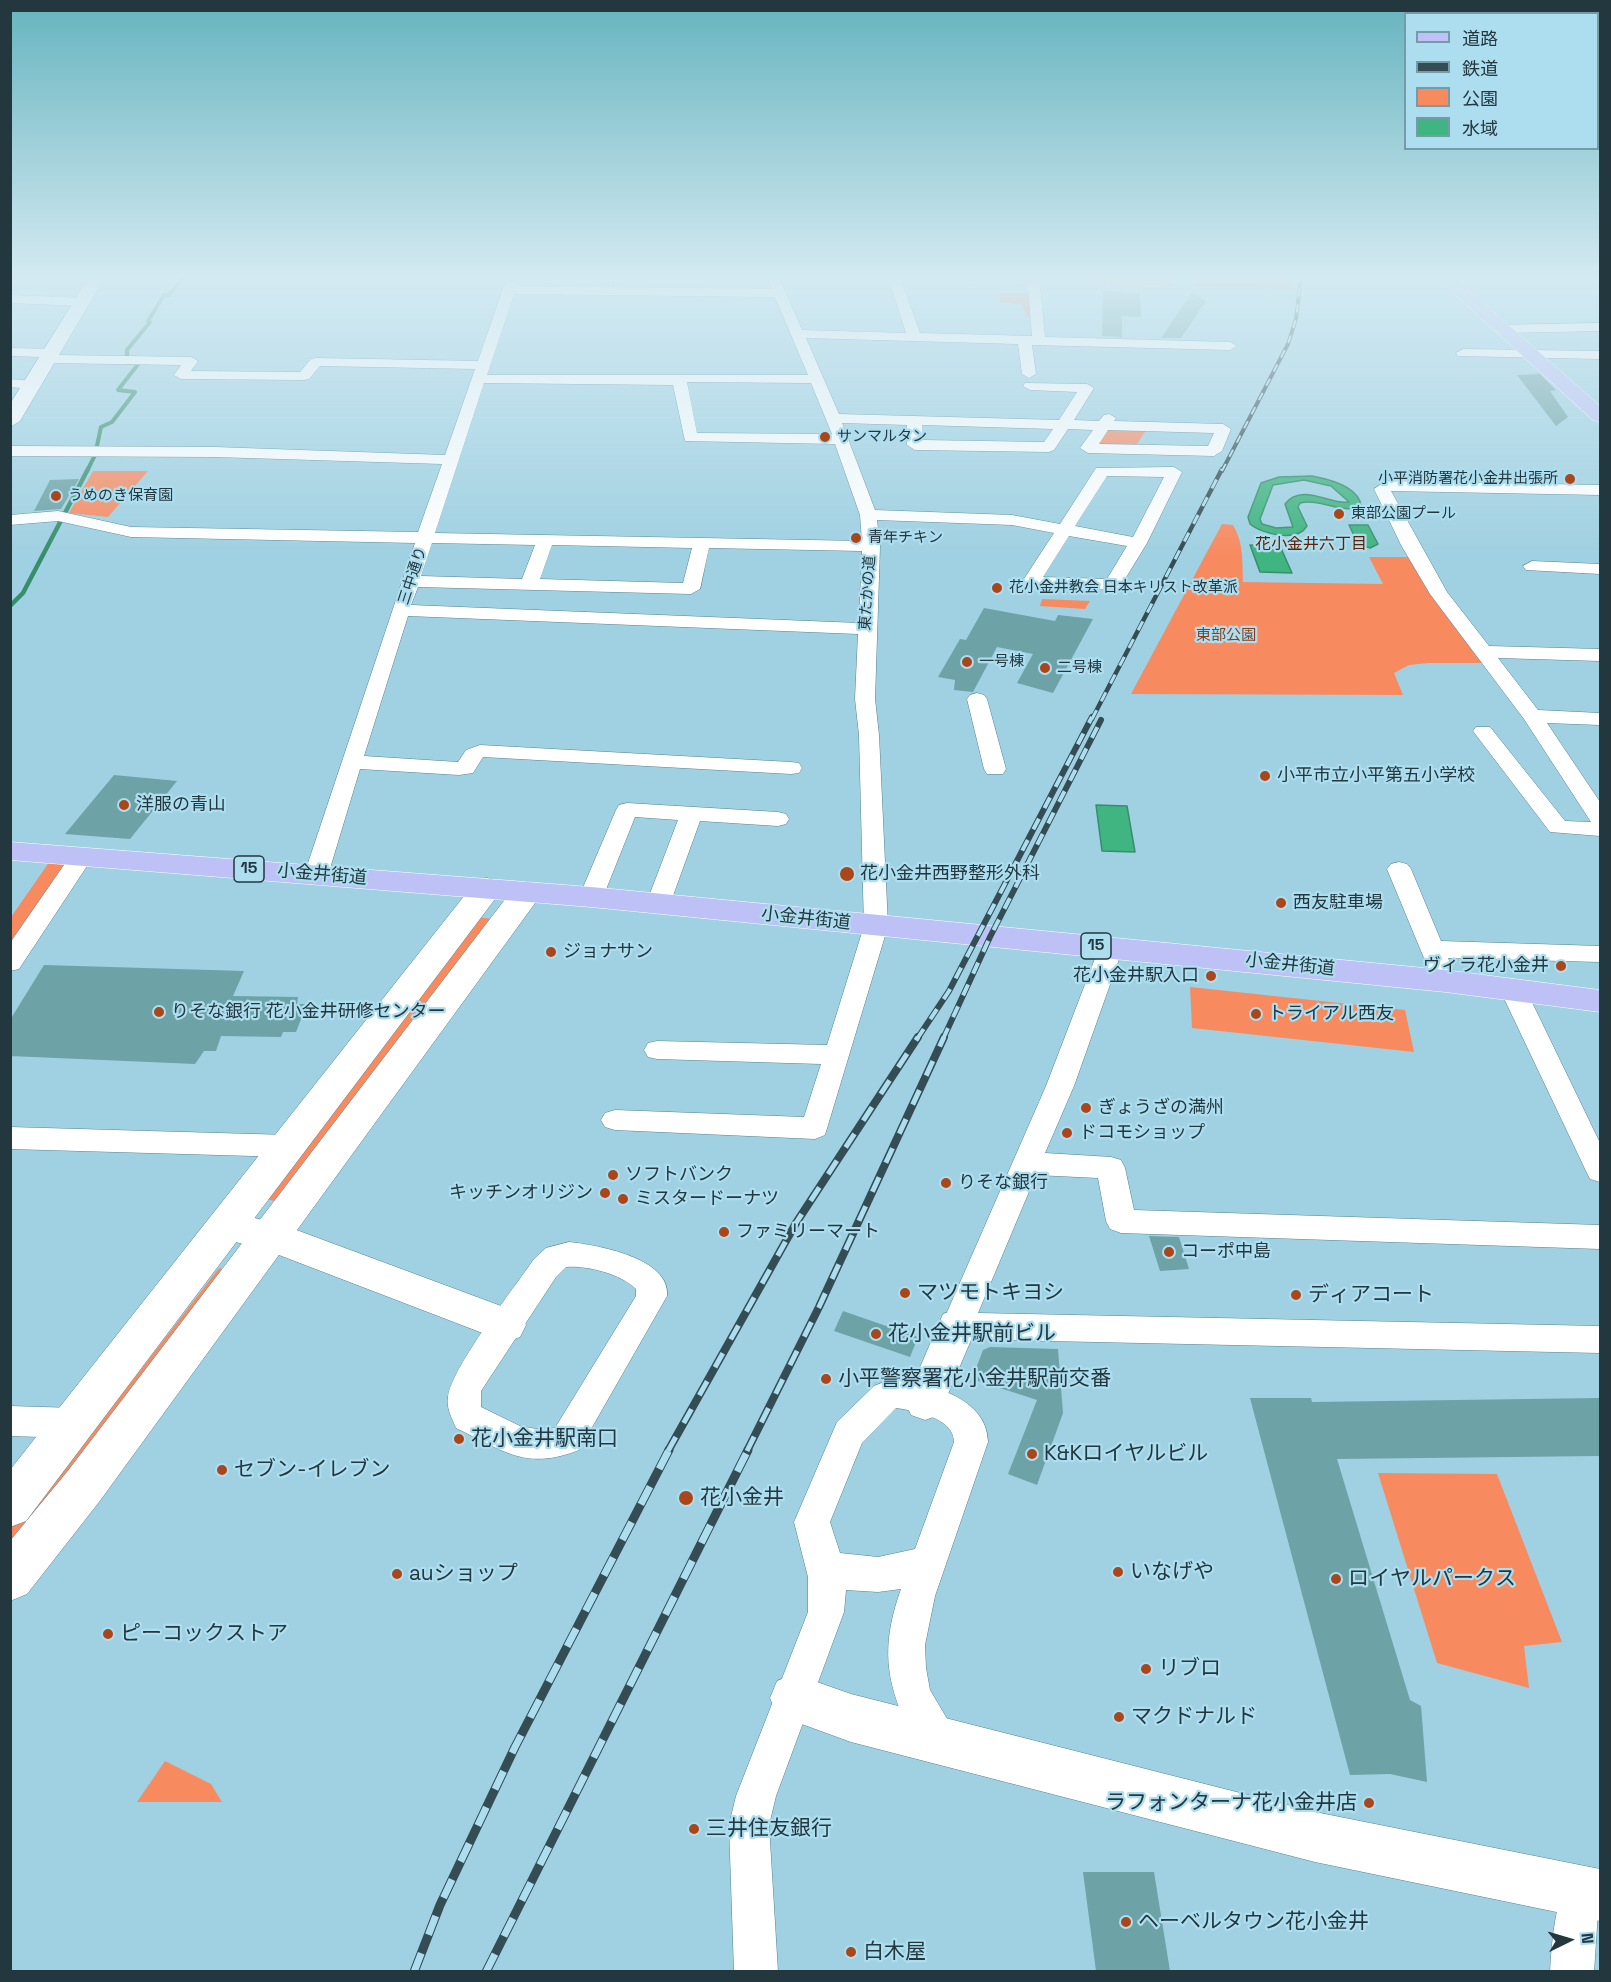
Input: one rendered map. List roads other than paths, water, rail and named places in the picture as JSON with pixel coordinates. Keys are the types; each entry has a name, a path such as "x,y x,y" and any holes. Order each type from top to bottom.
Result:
{"main road":[{"path":"13,413 42,369"},
{"path":"1549,369 1600,416"},
{"name":"小金井街道","path":"10,850 591,897 1445,981 1514,992 1600,1001"},
{"path":"10,1506 488,888"},
{"path":"10,1578 83,1488 527,891"}],"street":[{"path":"185,369 181,375 304,376 310,369"},
{"path":"439,369 678,381 679,378 817,379"},
{"name":"東たかの道","path":"615,1120 815,1128 876,926 865,699 871,546 868,515 842,439 813,369"},
{"path":"914,421 915,445 1049,447 1061,425 1087,388 1029,380 1028,369"},
{"name":"三中通り","path":"315,875 480,372"},
{"path":"678,381 690,438 842,439"},
{"path":"10,383 32,385"},
{"path":"833,418 1061,425 1106,422 1223,429 1214,451 1088,448 1106,422"},
{"path":"10,451 215,452 244,455 451,460"},
{"path":"1102,471 1174,472 1138,543 1113,585 1031,582 1062,530 1102,471"},
{"path":"1600,490 1386,486 1382,489 1433,585 1532,716 1600,818"},
{"path":"868,515 1012,520 1138,543"},
{"path":"10,520 58,516 131,532 871,546"},
{"path":"529,584 546,539"},
{"path":"412,581 691,589 701,544"},
{"path":"1532,566 1600,569"},
{"path":"402,610 866,629"},
{"path":"1482,652 1600,655"},
{"path":"977,699 995,769"},
{"path":"1532,716 1600,719"},
{"path":"1483,731 1558,828 1600,829"},
{"path":"351,762 459,769 465,768 473,754 480,751 791,768"},
{"path":"591,897 627,810 778,819"},
{"path":"658,904 692,813"},
{"path":"10,963 81,856"},
{"path":"1399,869 1434,949 1445,981"},
{"path":"925,1402 1060,1086 1111,948"},
{"path":"1434,949 1600,954"},
{"path":"1514,992 1600,1171"},
{"path":"657,1050 838,1055"},
{"path":"10,1138 288,1146"},
{"path":"1026,1163 1111,1168 1121,1221 1600,1237"},
{"path":"226,1226 270,1236 506,1325"},
{"path":"582,1254 642,1275 651,1284 650,1301 600,1386 567,1439 555,1445 531,1445 468,1417 463,1407 463,1394 468,1382 506,1325 545,1268 563,1255 582,1254"},
{"path":"957,1326 1600,1340"},
{"path":"756,1971 749,1825 756,1796 826,1612 829,1590 826,1568 812,1522 849,1433 886,1395 904,1394 957,1414 966,1421 971,1432 971,1442 913,1603 906,1640 906,1668 918,1710 941,1742"},
{"path":"10,1421 74,1423"},
{"path":"826,1568 886,1576 907,1572 928,1561"},
{"path":"794,1698 851,1718 1314,1837 1592,1893 1574,1926 1572,1971"}],"water":[{"path":"1312,476 1334,482 1355,493 1361,506 1347,509 1316,503 1300,503 1298,507 1307,526 1296,534 1271,534 1255,528 1250,524 1248,517 1261,483 1279,477","holes":["1304,480 1331,486 1349,502 1300,495 1285,504 1293,527 1276,528 1262,524 1260,519 1273,485"]},
{"path":"1349,525 1368,525 1378,544 1370,548 1358,544"},
{"path":"1250,545 1280,546 1292,573 1260,572"},
{"path":"1096,805 1127,806 1135,852 1102,851"}],"waterway":[{"path":"88,469 95,455 101,427 112,422 135,392 118,390 134,369"},
{"path":"10,606 23,593 88,469"}],"railway":[{"path":"1222,471 1275,369"},
{"path":"1092,719 1222,469"},
{"path":"917,1039 949,991 1092,717"},
{"path":"943,1039 990,937 1101,720"},
{"path":"668,1451 796,1223 918,1037"},
{"path":"747,1451 819,1307 944,1037"},
{"path":"414,1972 440,1905 515,1747 669,1450"},
{"path":"486,1972 748,1450"}],"place":[{"name":"サンマルタン","path":"825,437"},
{"name":"小平消防署花小金井出張所","path":"1570,479"},
{"name":"うめのき保育園","path":"56,496"},
{"name":"東部公園プール","path":"1339,514"},
{"name":"青年チキン","path":"856,538"},
{"name":"花小金井教会 日本キリスト改革派","path":"997,588"},
{"name":"一号棟","path":"967,662"},
{"name":"二号棟","path":"1045,668"},
{"name":"小平市立小平第五小学校","path":"1265,776"},
{"name":"洋服の青山","path":"124,805"},
{"name":"花小金井西野整形外科","path":"847,874"},
{"name":"西友駐車場","path":"1281,903"},
{"name":"ジョナサン","path":"551,952"},
{"name":"ヴィラ花小金井","path":"1561,966"},
{"name":"花小金井駅入口","path":"1211,976"},
{"name":"りそな銀行 花小金井研修センター","path":"159,1012"},
{"name":"トライアル西友","path":"1256,1014"},
{"name":"ぎょうざの満州","path":"1086,1108"},
{"name":"ドコモショップ","path":"1067,1133"},
{"name":"ソフトバンク","path":"613,1175"},
{"name":"りそな銀行","path":"946,1183"},
{"name":"キッチンオリジン","path":"605,1193"},
{"name":"ミスタードーナツ","path":"623,1199"},
{"name":"ファミリーマート","path":"724,1232"},
{"name":"コーポ中島","path":"1169,1252"},
{"name":"マツモトキヨシ","path":"905,1293"},
{"name":"ディアコート","path":"1296,1295"},
{"name":"花小金井駅前ビル","path":"876,1334"},
{"name":"小平警察署花小金井駅前交番","path":"826,1379"},
{"name":"花小金井駅南口","path":"459,1439"},
{"name":"K&Kロイヤルビル","path":"1032,1454"},
{"name":"セブン-イレブン","path":"222,1470"},
{"name":"花小金井","path":"686,1498"},
{"name":"いなげや","path":"1118,1572"},
{"name":"auショップ","path":"397,1574"},
{"name":"ロイヤルパークス","path":"1336,1579"},
{"name":"ピーコックストア","path":"108,1634"},
{"name":"リブロ","path":"1146,1669"},
{"name":"マクドナルド","path":"1119,1717"},
{"name":"ラフォンターナ花小金井店","path":"1369,1803"},
{"name":"三井住友銀行","path":"694,1829"},
{"name":"ヘーベルタウン花小金井","path":"1126,1922"},
{"name":"白木屋","path":"851,1952"}],"district":[{"name":"花小金井六丁目","path":"1311,545"}],"park label":[{"name":"東部公園","path":"1226,636"}]}
